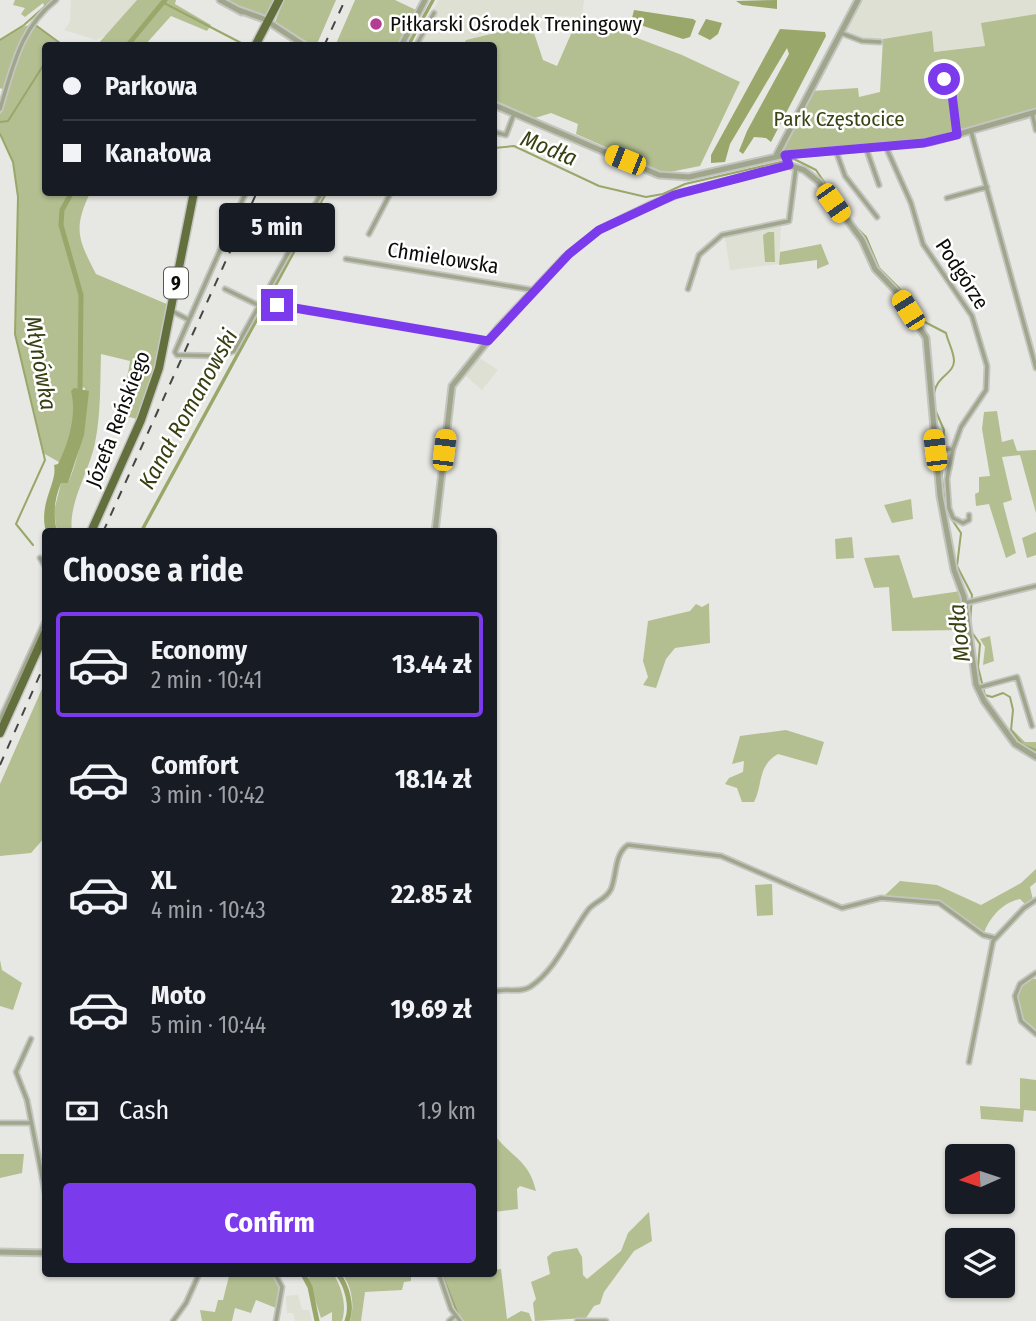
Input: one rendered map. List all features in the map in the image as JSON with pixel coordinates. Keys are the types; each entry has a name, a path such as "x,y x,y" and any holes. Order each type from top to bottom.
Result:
{"main road":[{"path":"255,42 276,0"},
{"name":"Józefa Reńskiego","path":"93,528 146,408 163,356 193,196"},
{"path":"0,733 42,641"}],"street":[{"path":"0,109 20,43 37,16 57,0"},
{"path":"220,0 299,42"},
{"path":"403,42 425,0"},
{"path":"776,156 858,0"},
{"path":"418,42 434,13"},
{"path":"841,33 862,41 880,42"},
{"path":"936,74 951,86 957,135"},
{"path":"497,106 671,178 702,175 776,156 787,160 819,183 862,240 875,269 896,291 926,338 936,450 954,570 968,602 975,675 1014,744 1036,757"},
{"path":"435,528 450,392 488,341 580,244 614,222 681,193 787,160 836,149 931,142 1034,113 1036,130"},
{"path":"497,133 506,135 514,114"},
{"path":"971,131 1036,368"},
{"path":"783,143 787,160"},
{"name":"Podgórze","path":"884,144 911,203 923,244 972,316 986,360 986,390 950,449 947,479 950,513 960,523 967,521 969,515"},
{"path":"865,146 879,185"},
{"path":"836,149 845,176 877,217"},
{"path":"688,289 699,255 722,235 789,221 796,167"},
{"path":"947,198 987,187"},
{"path":"244,196 176,354 229,354 239,345 320,196"},
{"path":"369,234 389,196"},
{"name":"Chmielowska","path":"346,259 536,290"},
{"path":"225,289 260,306"},
{"path":"277,305 488,341"},
{"path":"172,312 190,320"},
{"path":"936,450 950,449"},
{"path":"968,602 1036,586"},
{"path":"0,720 42,628"},
{"path":"982,687 1017,677 1032,726"},
{"path":"497,991 528,988 558,957 588,910 607,896 618,859 628,845 721,856 842,908 881,898 939,903 983,934 995,938"},
{"path":"969,1062 995,938 1036,900"},
{"path":"1036,973 1018,986 1015,996 1019,1017 1036,1034"},
{"path":"31,1039 16,1072 31,1123 42,1177"},
{"path":"0,1124 31,1123"},
{"path":"0,1252 42,1253"},
{"path":"173,1321 186,1303 198,1277"},
{"path":"276,1321 282,1287 277,1277"},
{"path":"440,1277 451,1309 460,1321"},
{"path":"449,1320 451,1309"},
{"path":"449,1320 455,1316"},
{"path":"577,1321 606,1321"}],"shaded area":[{"path":"71,0 137,0 110,34 96,40 64,30 70,22"},
{"path":"439,0 584,0 582,17 553,16 465,42 421,42 435,15 432,12"},
{"path":"777,0 777,9 742,5 736,1"},
{"path":"862,0 1036,0 1036,14 982,23 985,46 933,52 931,32 868,41 845,33"},
{"path":"634,10 696,21 690,37 683,39 631,22"},
{"path":"706,19 722,23 718,34 710,40 698,34"},
{"path":"780,29 825,32 826,36 771,142 766,138 754,137 743,154 739,151 789,54 787,48 730,144 725,162 711,163 711,155"},
{"path":"781,227 779,264 730,270 725,237 728,233"},
{"path":"478,357 498,370 482,390 466,376"},
{"path":"74,388 89,391 84,435 68,483 61,483 57,495 57,528 45,528 44,511 54,465 58,464 62,456 71,428 71,391"},
{"path":"298,1295 302,1310 309,1310 312,1321 295,1321 293,1313 287,1313 286,1296"}],"green space":[{"path":"15,0 53,0 45,8 43,3 25,17 21,14 25,8 13,5"},
{"path":"137,0 176,0 175,4 211,25 207,31 171,16 148,42 100,42"},
{"path":"224,0 274,0 264,19"},
{"path":"284,0 336,0 318,42 307,42 275,22"},
{"name":"Piłkarski Ośrodek Treningowy","path":"355,0 395,0 416,10 400,42 337,42"},
{"name":"Park Częstocice","path":"1036,14 1036,110 931,142 785,155 783,143 811,91 858,88 859,97 880,92 883,39 932,31 934,52 985,46 981,23"},
{"path":"582,17 682,55 740,82 700,166 665,173 576,134 578,124 551,113 535,118 497,101 497,42 465,42 531,24 543,60 557,66 578,18"},
{"path":"34,24 60,42 42,42 42,196 89,196 81,216 80,234 96,274 169,305 172,311 141,420 121,415 130,361 101,354 97,432 73,510 72,528 56,528 54,511 61,483 68,483 76,460 83,425 85,388 81,387 80,423 66,466 43,453 15,334 18,197 13,162 0,134 0,114 8,92 0,88 0,40 21,27"},
{"path":"774,232 775,262 765,262 763,235"},
{"path":"821,244 829,264 817,269 817,260 779,265 780,252"},
{"path":"997,411 1002,442 1013,439 1017,451 1036,450 1036,513 1020,455 1002,457 1012,500 1003,503 1016,553 1006,558 989,504 976,506 975,494 979,492 979,477 990,476 982,429 984,412"},
{"path":"911,499 913,519 892,523 884,505"},
{"path":"1036,532 1036,555 1027,558 1022,538"},
{"path":"852,537 854,558 836,559 835,539"},
{"path":"899,555 913,598 961,591 964,630 892,631 889,587 874,588 864,558"},
{"path":"709,603 710,643 675,648 666,659 656,688 643,685 648,677 643,661 648,621 690,611 696,604 702,607"},
{"path":"990,636 994,661 983,665 985,647 980,639"},
{"path":"42,689 42,840 31,853 0,856 0,784"},
{"path":"1012,729 1025,742 1036,742 1036,755 1016,743 1008,732"},
{"path":"786,730 824,742 817,765 778,754 764,770 754,802 742,802 737,788 725,784 729,778 743,772 744,761 732,764 740,736"},
{"path":"1036,869 1036,882 1030,887 1033,900 1025,904 1020,899 1002,907 993,916 984,933 941,902 883,897 900,881 937,885 981,905 1021,883"},
{"path":"772,884 773,915 757,916 755,885"},
{"path":"0,960 2,970 22,983 13,1010 0,1006"},
{"path":"1031,978 1036,979 1036,1031 1023,1023 1017,998 1020,988"},
{"path":"1020,1078 1036,1080 1036,1111 1024,1110 1023,1122 981,1119 980,1106 1020,1109"},
{"path":"497,1138 524,1165 533,1180 536,1191 520,1186 517,1189 518,1209 497,1212"},
{"path":"0,1154 24,1154 22,1173 0,1178"},
{"path":"649,1212 652,1241 634,1251 604,1292 600,1304 594,1306 586,1318 535,1321 533,1303 536,1299 531,1282 550,1274 547,1257 553,1252 577,1248 582,1257 583,1275 587,1279 621,1251 628,1233"},
{"path":"501,1269 507,1319 521,1311 529,1313 532,1321 464,1321 454,1307 442,1277 497,1277 497,1270"},
{"path":"229,1277 274,1277 280,1284 276,1308 256,1300 251,1313 235,1308 232,1321 202,1321 200,1310 215,1312 218,1300 223,1300"},
{"path":"335,1277 343,1297 342,1321 332,1321 332,1312 321,1318 308,1278"},
{"path":"344,1277 411,1277 411,1281 404,1282 402,1290 365,1292 361,1321 350,1321 352,1296"}],"waterway":[{"name":"Młynówka","path":"0,40 24,25 52,0"},
{"path":"130,42 165,0"},
{"name":"Kanał Romanowski","path":"410,42 433,0"},
{"name":"Modła","path":"164,3 239,42"},
{"path":"34,24 59,42"},
{"path":"0,122 8,121 42,67"},
{"name":"Młynówka","path":"0,134 13,162 18,197 15,334 45,460 16,524 33,545"},
{"name":"Modła","path":"497,148 514,146 599,186 646,197 663,194 685,184 794,159 816,170 841,207"},
{"path":"70,196 62,210 61,225 81,295 80,394"},
{"name":"Kanał Romanowski","path":"143,528 324,196"},
{"name":"Modła","path":"855,226 866,237 879,268 899,288 917,318 946,333 954,361 951,369 938,383 934,394"},
{"name":"Modła","path":"934,407 944,430 941,469 946,511 961,533 957,566 972,595 970,625"},
{"name":"Modła","path":"971,631 980,644 978,667 985,695 992,697 1003,693 1010,697 1013,710 1011,730 1023,745 1036,750"},
{"path":"305,1277 310,1287 317,1321"},
{"path":"340,1277 348,1297 347,1321"},
{"path":"443,1277 459,1317"}],"railway":[{"path":"326,42 345,0"},
{"path":"105,528 255,196"},
{"path":"0,765 42,670"}],"place":[{"name":"Piłkarski Ośrodek Treningowy","path":"376,24"}],"route":[{"path":"277,305 488,341 580,244 607,226 650,205 681,193 789,165 785,155 924,143 957,135 951,86 944,79"}]}
